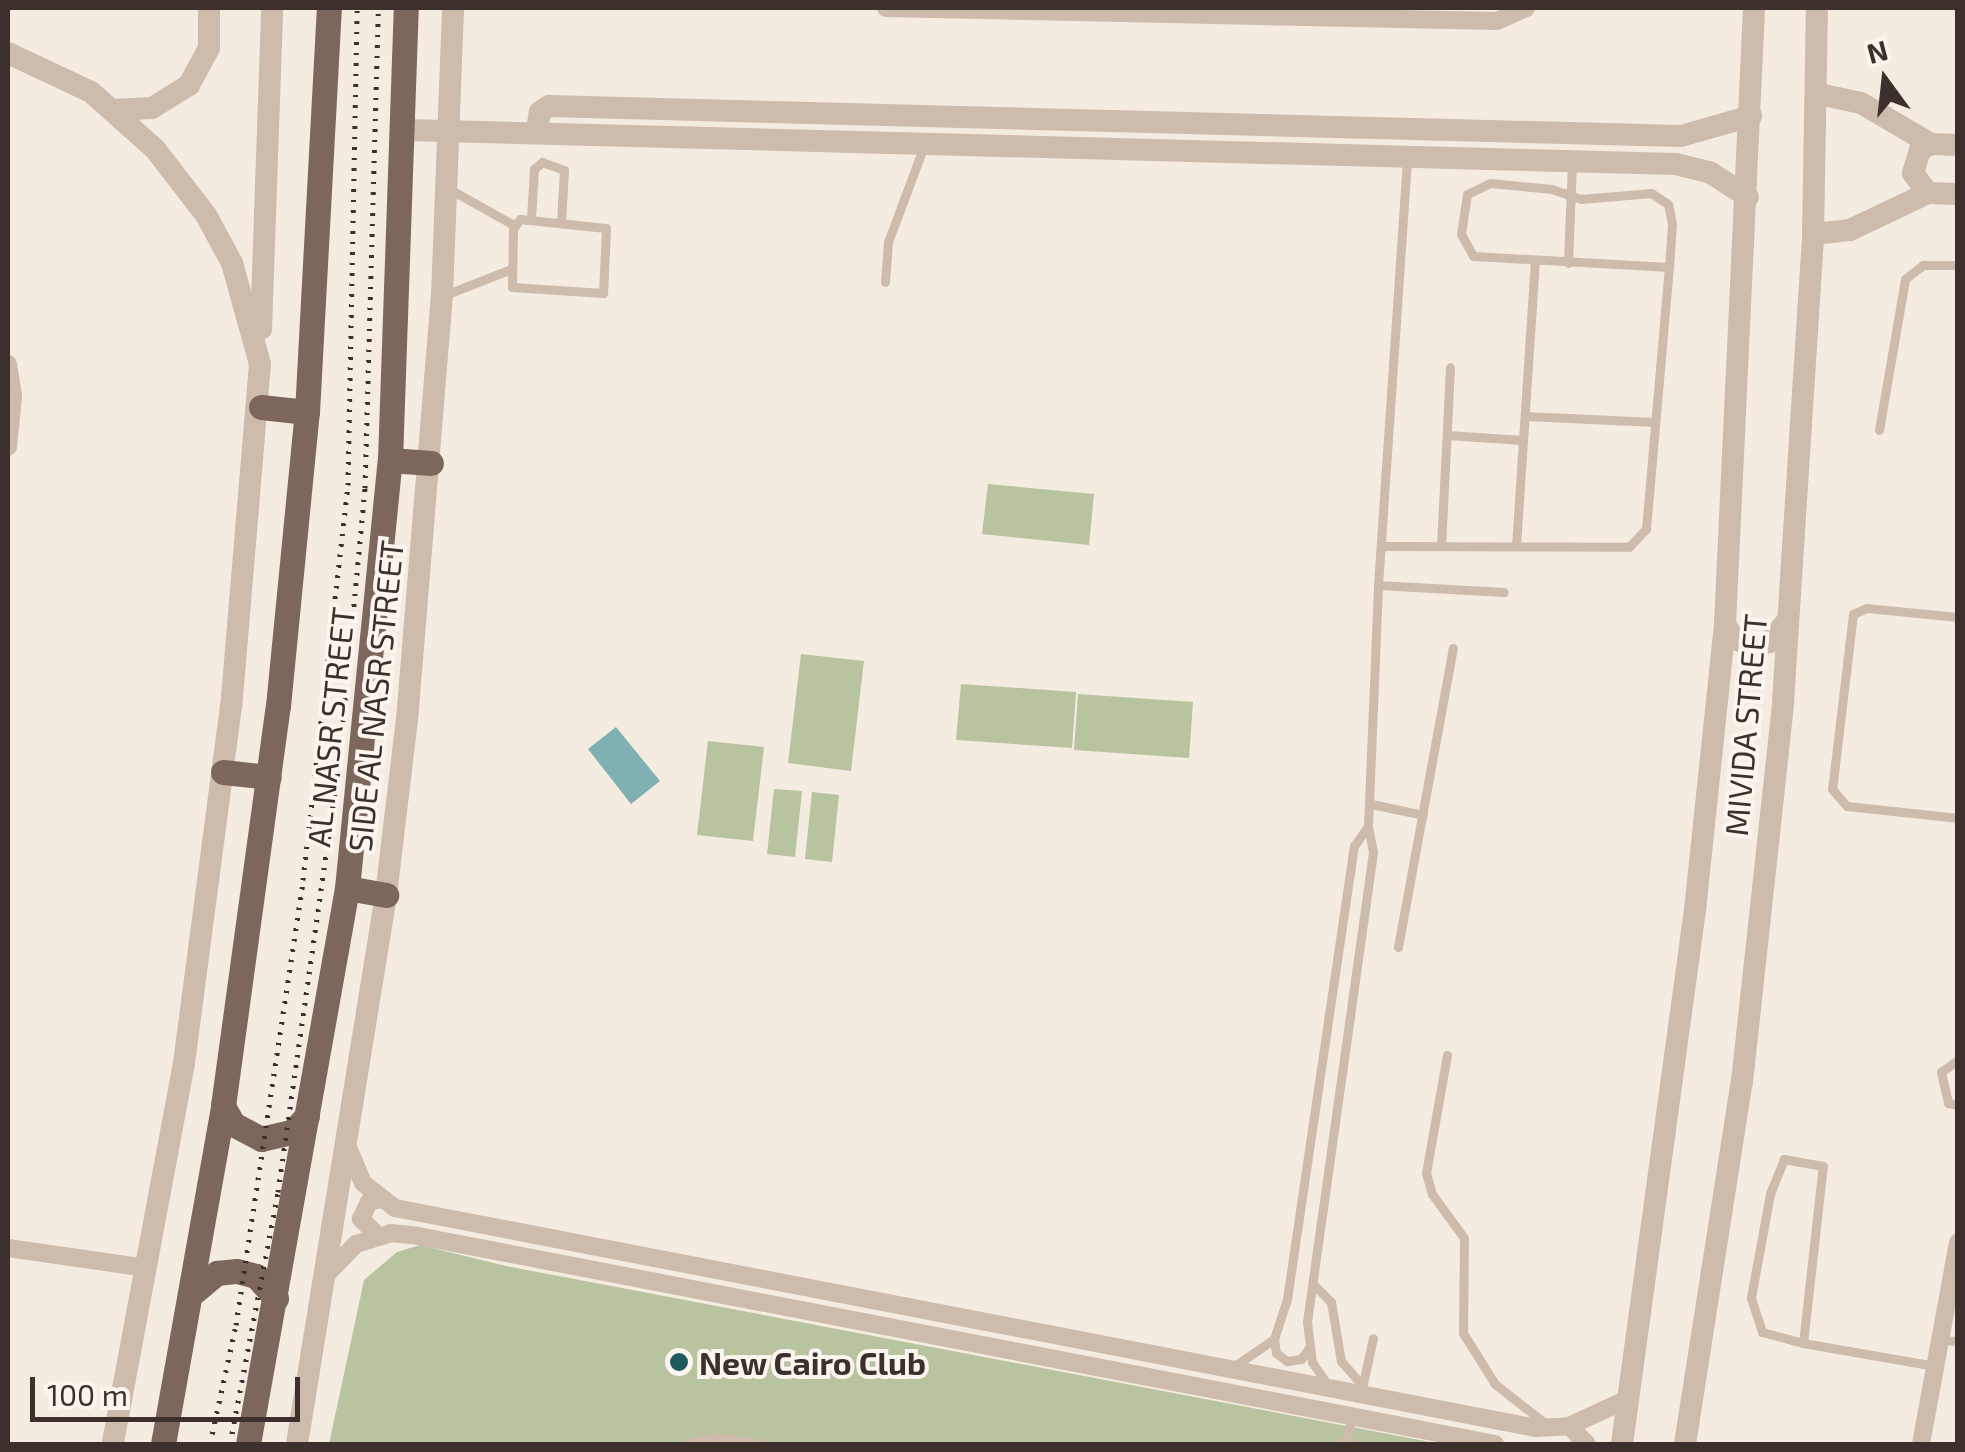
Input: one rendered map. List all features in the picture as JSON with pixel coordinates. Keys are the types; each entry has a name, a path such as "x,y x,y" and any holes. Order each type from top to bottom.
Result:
{"main road":[{"name":"AL NASR STREET","path":"163,1444 194,1292 270,777 307,412 329,8"},
{"name":"AL NASR STREET","path":"248,1444 346,888 390,460 405,130 406,8"},
{"path":"261,407 307,412"},
{"path":"390,460 431,463"},
{"path":"223,772 270,777"},
{"path":"346,888 386,895"},
{"path":"223,1106 233,1124 261,1139 292,1132 307,1116"},
{"path":"194,1292 217,1273 237,1271 256,1276 276,1298"}],"street":[{"path":"113,110 152,108 189,85 209,48 209,8"},
{"path":"112,1444 184,1063 223,772 261,407 272,8"},
{"name":"SIDE AL NASR STREET","path":"297,1444 386,895 431,463 449,190 453,8"},
{"path":"886,8 1426,14 1497,22 1526,8"},
{"name":"MIVIDA STREET","path":"1622,1444 1695,910 1725,624 1754,8"},
{"name":"MIVIDA STREET","path":"1684,1444 1742,1082 1788,620 1813,234 1818,8"},
{"path":"8,53 66,76 113,110 155,149 220,238 243,288 260,364"},
{"path":"1819,94 1862,103 1932,144 1958,145"},
{"path":"537,130 540,112 549,106 1699,135 1750,116"},
{"path":"405,130 537,130 1572,159 1694,166 1748,197"},
{"path":"1538,133 1538,160"},
{"path":"1694,166 1704,155 1699,135"},
{"path":"1928,193 1918,185 1914,161 1932,144"},
{"path":"1813,234 1850,230 1928,193 1958,194"},
{"path":"8,364 13,396 8,447"},
{"path":"1725,624 1732,638 1754,646 1768,642 1788,620"},
{"path":"346,1142 364,1183 380,1198 415,1212 1333,1391 1495,1444"},
{"path":"377,1236 361,1219 364,1206 380,1198"},
{"path":"324,1276 356,1244 377,1236 418,1236 1358,1398 1560,1427 1588,1444"},
{"path":"1921,1444 1935,1366 1950,1341 1958,1242"},
{"path":"8,1248 147,1268"},
{"path":"1560,1427 1630,1398"}],"lane":[{"path":"885,282 888,242 918,174 925,141"},
{"path":"1333,1391 1309,1348 1373,852 1368,826 1378,585 1408,156"},
{"path":"1568,262 1572,159"},
{"path":"531,219 534,169 542,162 564,170 562,222"},
{"path":"1382,546 1637,543 1646,528 1668,268 1672,217 1664,199 1623,192 1571,197 1552,189 1490,183 1462,202 1462,243 1473,256 1668,268"},
{"path":"449,190 514,225 531,219 608,230 603,294 518,290 510,283 514,225"},
{"path":"1516,546 1535,261"},
{"path":"1879,430 1905,279 1923,265 1958,264"},
{"path":"442,296 511,269"},
{"path":"1441,546 1450,368"},
{"path":"1525,416 1655,422"},
{"path":"1447,435 1523,440"},
{"path":"1378,585 1504,592"},
{"path":"1958,617 1868,608 1853,614 1832,789 1847,806 1958,818"},
{"path":"1398,946 1453,648"},
{"path":"1371,804 1423,814"},
{"path":"1309,1348 1287,1361 1276,1353 1274,1339 1300,1232 1354,846 1368,826"},
{"path":"1447,1054 1426,1172 1432,1194 1464,1238 1462,1333 1495,1384 1560,1427"},
{"path":"1958,1060 1942,1072 1948,1102 1958,1105"},
{"path":"1803,1342 1823,1166 1784,1159 1770,1194 1751,1298 1762,1332 1803,1342 1935,1366"},
{"path":"1315,1286 1331,1302 1341,1361 1358,1398"},
{"path":"1346,1443 1373,1338"},
{"path":"1212,1368 1253,1359 1274,1339"},
{"path":"684,1444 716,1437 761,1444"}],"green space":[{"path":"988,484 1094,494 1089,545 982,534"},
{"path":"801,654 864,661 851,771 788,763"},
{"path":"961,684 1076,692 1072,748 956,740"},
{"path":"1078,694 1193,702 1189,758 1074,750"},
{"path":"708,741 764,747 753,841 697,835"},
{"path":"774,789 802,791 795,857 767,854"},
{"path":"812,792 839,795 832,862 805,859"},
{"name":"New Cairo Club","path":"420,1245 506,1266 1441,1444 329,1444 364,1280 397,1252"}],"water":[{"path":"616,727 660,781 631,804 588,749"}],"railway":[{"path":"210,1444 236,1325 303,880 348,485 357,8"},
{"path":"230,1444 278,1192 339,763 365,488 378,8"}],"place":[{"name":"New Cairo Club","path":"679,1362"}]}
